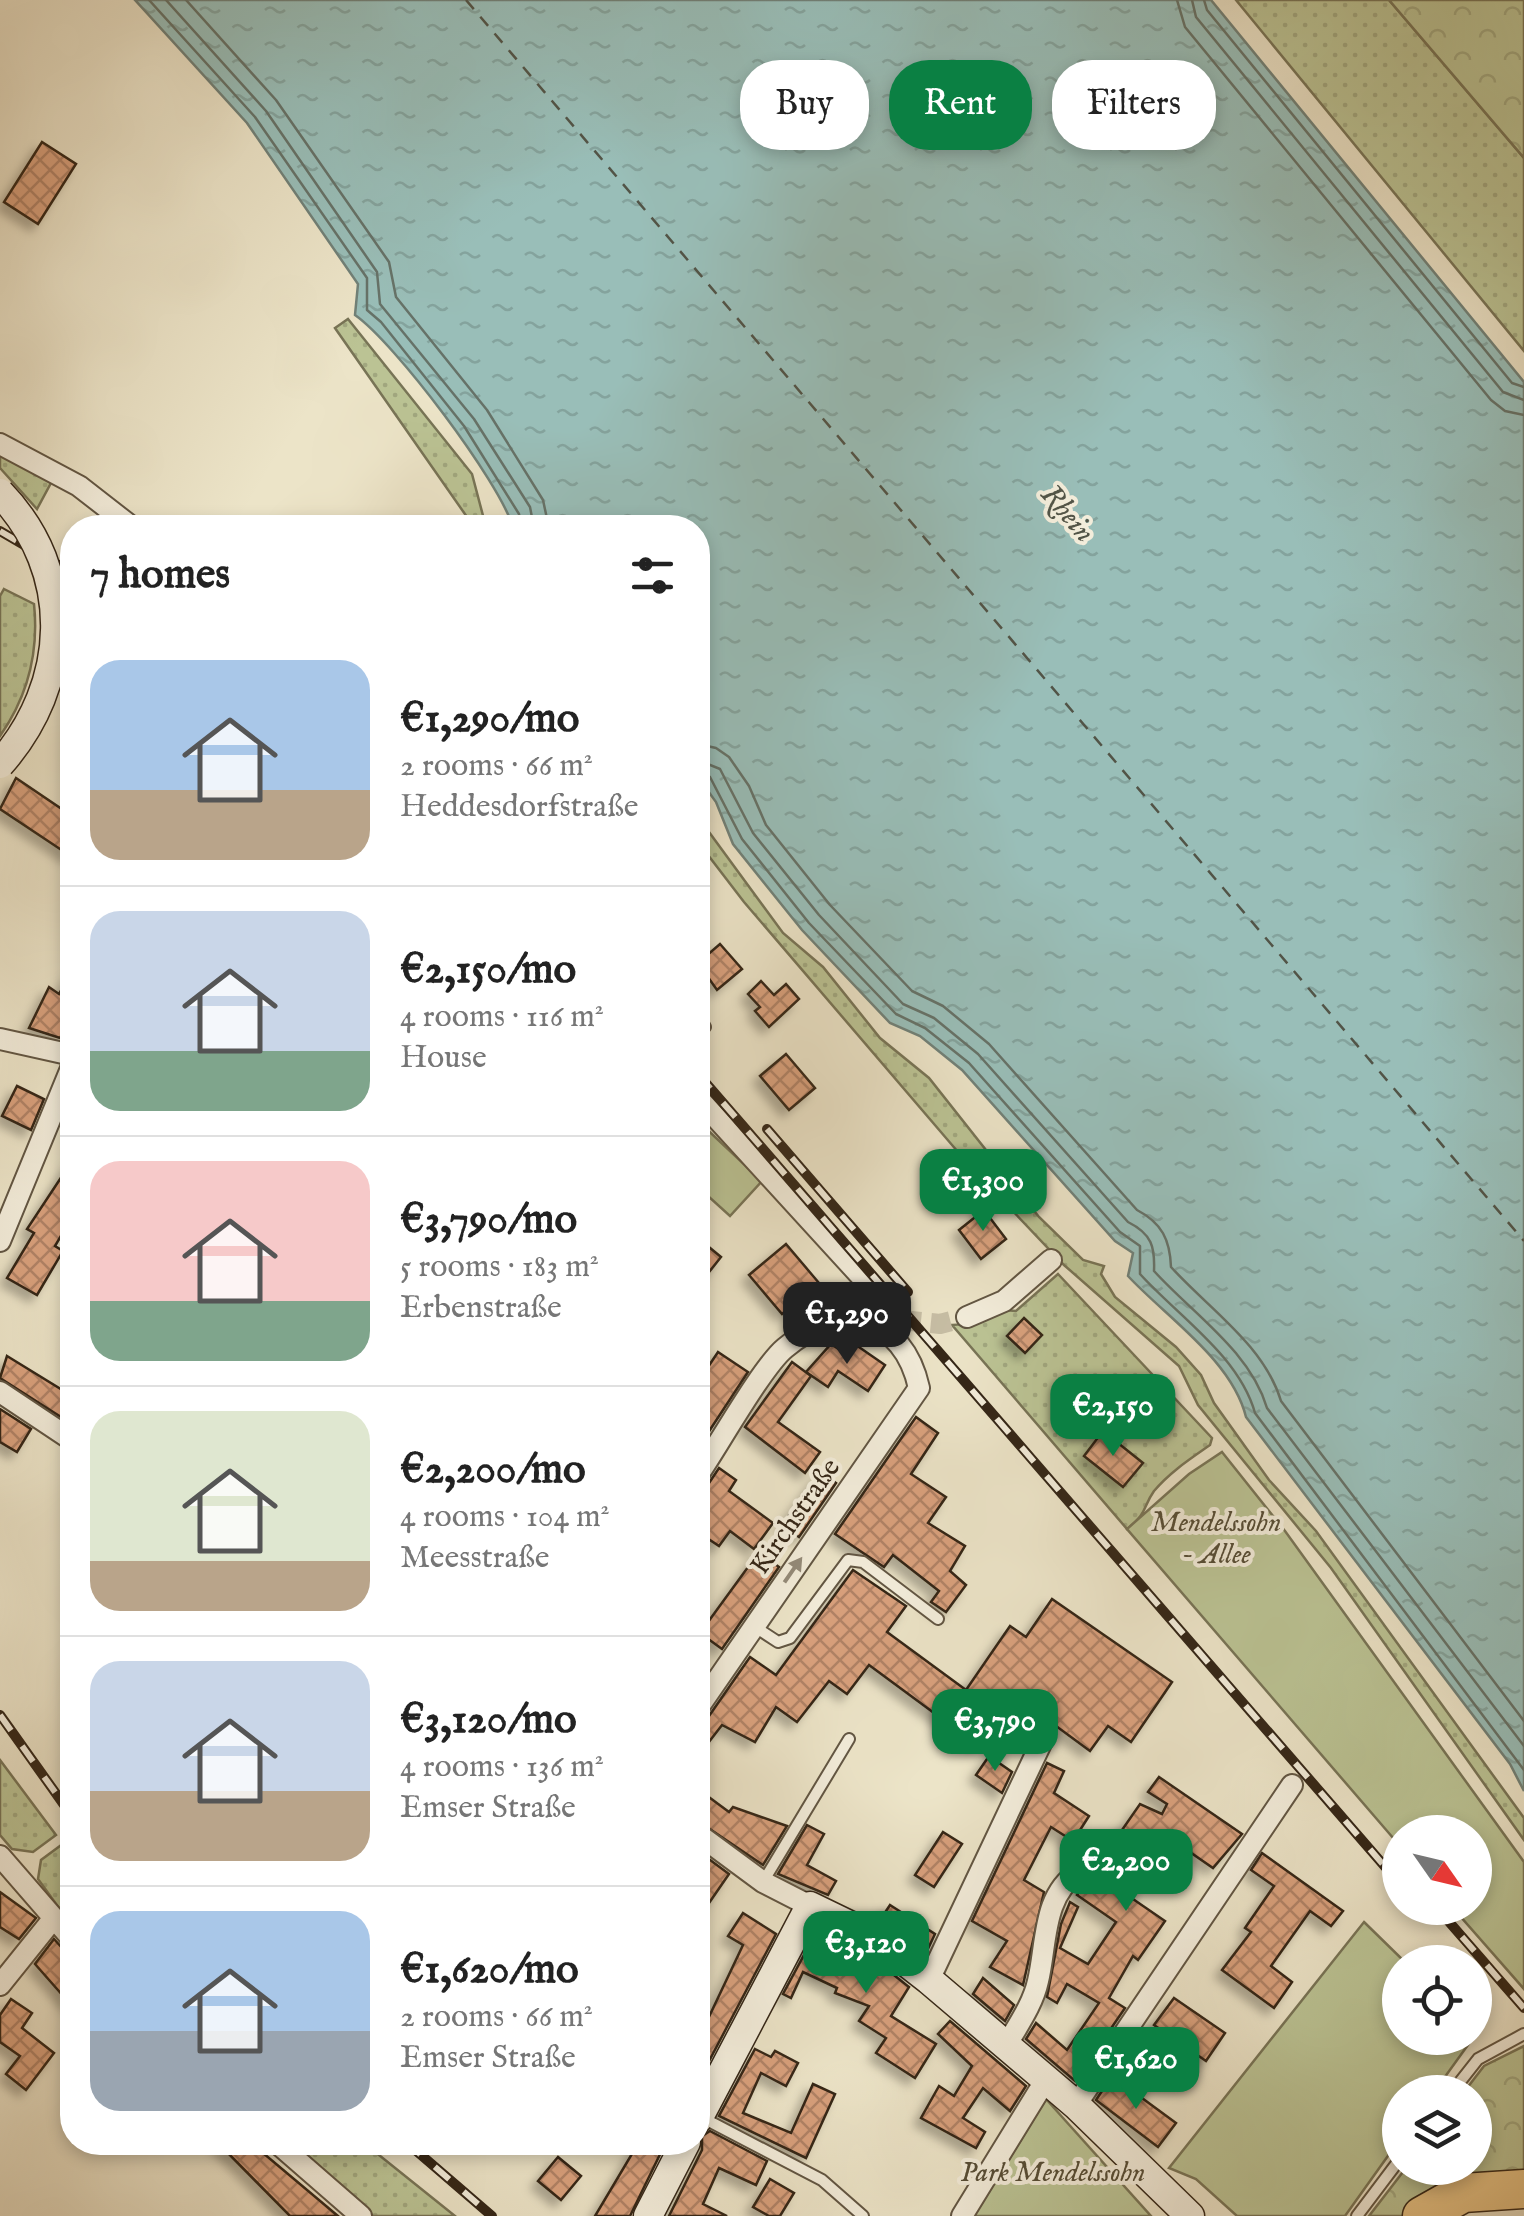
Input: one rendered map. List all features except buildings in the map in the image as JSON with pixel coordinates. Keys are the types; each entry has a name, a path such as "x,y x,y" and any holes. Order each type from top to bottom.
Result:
{"highway":[{"path":"1422,2216 1463,2193 1524,2189"}],"street":[{"path":"0,444 79,486 117,515"},
{"path":"0,493 30,532 51,581 58,638 41,704 27,731 0,764"},
{"path":"0,1039 60,1052"},
{"path":"0,1242 60,1091"},
{"path":"710,1111 901,1320"},
{"path":"967,1316 1004,1301 1051,1260"},
{"name":"Kirchstraße","path":"710,1457 784,1348 848,1319 879,1326 906,1354 919,1388 710,1690"},
{"path":"0,1392 60,1432"},
{"path":"929,1980 1045,1735"},
{"path":"1076,2105 1292,1785"},
{"path":"710,1843 763,1882 874,1938 929,1980 1076,2105 1190,2216"},
{"path":"0,1856 8,1873 60,1926"},
{"path":"1006,2046 1031,2002 1054,1902 1067,1880 1079,1872"},
{"path":"710,2095 810,1906"},
{"path":"0,1985 53,1918"},
{"path":"962,2216 1046,2081"},
{"path":"291,2155 361,2216"},
{"path":"648,2216 679,2155"}],"lane":[{"path":"754,1626 778,1642 790,1638 848,1560 863,1562 938,1619"},
{"path":"763,1882 850,1738"},
{"path":"1465,2075 1478,2059 1524,2034"},
{"path":"710,2124 822,2180 864,2216"},
{"path":"1357,2216 1382,2183"}],"green space":[{"path":"1236,0 1389,0 1524,158 1524,351"},
{"path":"1389,0 1524,0 1524,158"},
{"path":"348,319 472,474 483,515 466,515 335,328"},
{"path":"0,455 52,481 37,509 0,468"},
{"path":"4,589 34,604 35,639 24,689 0,736 0,596"},
{"path":"710,833 783,933 823,967 880,1038 929,1078 1039,1217 1083,1260 1104,1266 1101,1274 1115,1297 1176,1347 1201,1375 1214,1403 1269,1480 1316,1531 1524,1818 1524,1840 1331,1568 1198,1405 1179,1366 1064,1265 970,1166 710,858"},
{"path":"710,1132 762,1181 730,1216 710,1198"},
{"path":"1058,1274 1212,1438 1210,1445 1160,1484 1142,1514 1127,1529 952,1325 1000,1311 1016,1311"},
{"name":"Mendelssohn - Allee","path":"1222,1452 1285,1531 1490,1815 1382,1815 1382,1825 1127,1529 1189,1474"},
{"path":"0,1760 56,1835 33,1852 12,1849 0,1835"},
{"name":"Mendelssohn - Allee","path":"1492,1818 1524,1862 1524,1989 1492,1952 1492,1945 1485,1945 1468,1925 1492,1925"},
{"path":"60,1846 60,1909 38,1879 41,1860"},
{"path":"1364,1922 1388,1945 1382,1945 1382,2055 1461,2055 1446,2075 1382,2075 1382,2164 1345,2216 1237,2216 1196,2179 1169,2168"},
{"path":"1524,2046 1524,2179 1418,2202 1402,2216 1369,2216 1393,2185 1492,2185 1492,2075 1477,2075 1484,2066"},
{"name":"Park Mendelssohn","path":"1046,2099 1151,2216 974,2216"},
{"path":"301,2155 379,2155 455,2216 373,2216"}],"water":[{"name":"Rhein","path":"135,0 1211,0 1524,382 1524,1791 1510,1764 1246,1417 1238,1396 1213,1358 1128,1276 1133,1253 1115,1241 962,1070 920,1036 890,1023 802,930 733,844 710,794 710,515 508,515 444,414 395,353 355,315 358,284 247,123"}],"ferry route":[{"path":"466,0 1524,1241"}],"tunnel":[{"path":"901,1320 940,1324 967,1317"}],"railway":[{"path":"0,531 60,566"},
{"path":"710,1088 1382,1863"},
{"path":"767,1129 908,1292"},
{"path":"0,1715 60,1799"},
{"path":"1452,1925 1524,2008"},
{"path":"421,2155 492,2216"}]}
